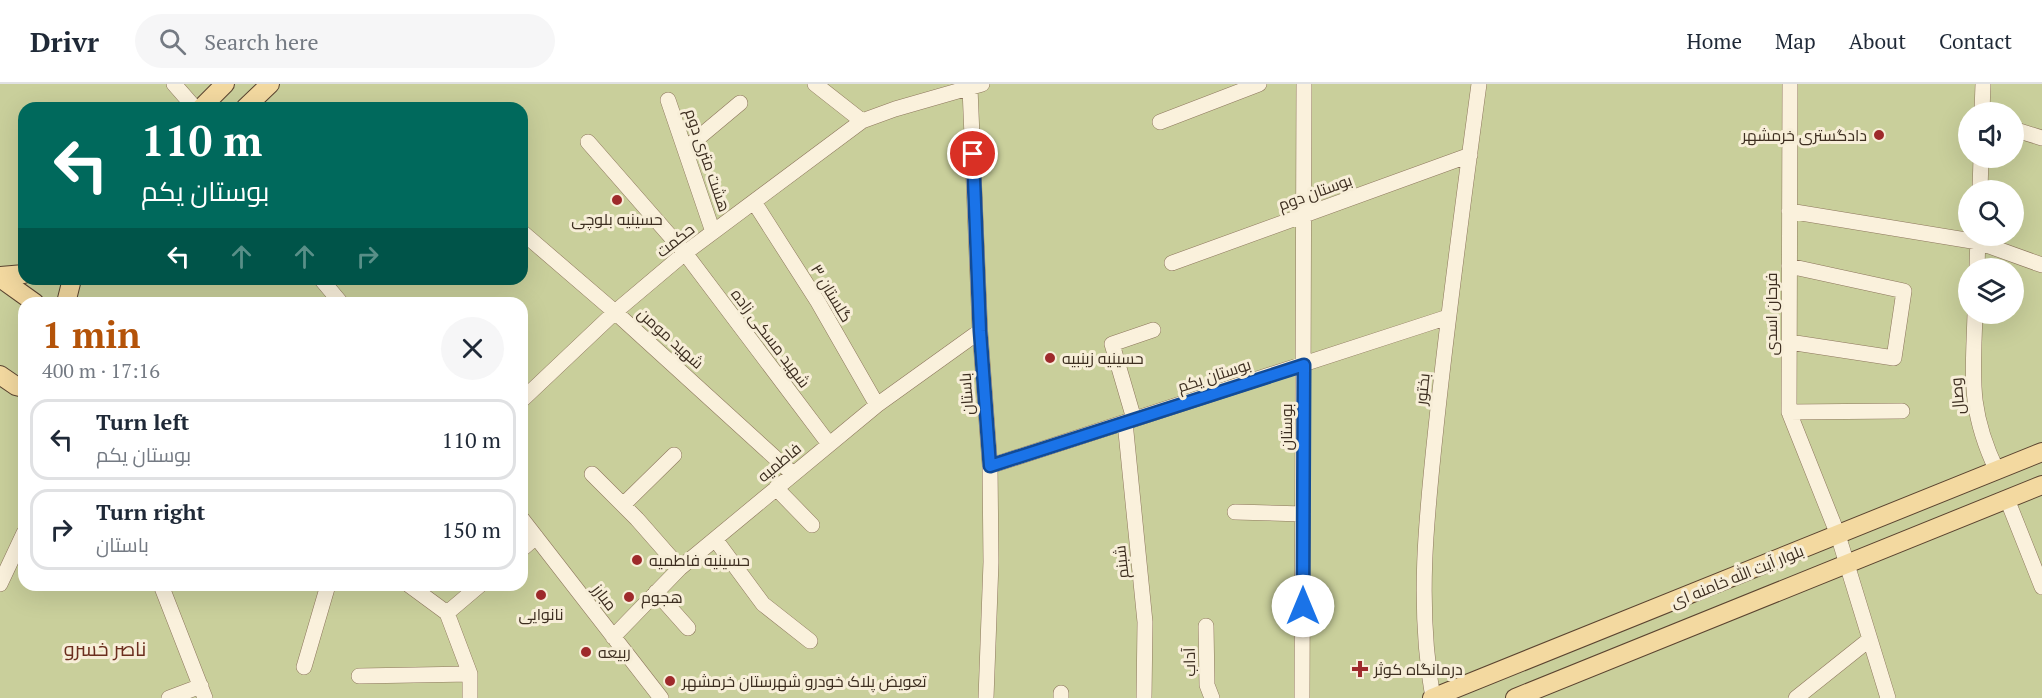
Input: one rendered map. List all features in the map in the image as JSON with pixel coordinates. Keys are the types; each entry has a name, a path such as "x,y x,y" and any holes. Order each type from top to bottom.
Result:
{"main road":[{"path":"207,102 225,84"},
{"path":"251,102 270,84"},
{"path":"0,277 18,275"},
{"path":"0,277 27,297"},
{"path":"0,375 18,386"},
{"name":"بلوار آیت الله خامنه ای","path":"1432,698 2042,452"},
{"name":"بلوار آیت الله خامنه ای","path":"1515,698 2042,485"}],"street":[{"path":"174,84 190,102"},
{"path":"815,84 862,121"},
{"path":"1160,122 1259,84"},
{"name":"بوستان","path":"1302,698 1304,84"},
{"name":"بختور","path":"1432,698 1424,651 1423,596 1429,497 1448,317 1479,84"},
{"name":"فرحان اسدی","path":"1790,84 1789,412 1838,535 1845,565"},
{"path":"1982,102 1983,84"},
{"name":"حکمت","path":"528,389 685,253 862,121 896,108 976,86"},
{"name":"باستان","path":"976,86 980,331 990,466 991,562 986,698"},
{"name":"هشت متری دوم","path":"668,100 714,232"},
{"path":"685,149 740,103"},
{"path":"2024,132 2042,138"},
{"name":"شهید مسکی زاده","path":"588,142 685,253 829,444"},
{"name":"بوستان دوم","path":"1172,263 1470,155"},
{"name":"گلستان ۳","path":"754,202 818,302 877,405"},
{"path":"1789,211 1958,236"},
{"name":"شهید مومن","path":"528,237 615,312 793,474"},
{"path":"1995,246 2042,265"},
{"path":"1789,266 1904,291 1894,358 1789,342"},
{"path":"326,285 336,297"},
{"name":"بوستان یکم","path":"990,466 1448,317"},
{"name":"وصال","path":"1975,324 1972,391 1981,438 1997,471"},
{"name":"شبنم","path":"1144,698 1145,622 1129,420 1112,344 1153,330"},
{"name":"فاطمیه","path":"613,637 680,568 877,405 980,331"},
{"path":"1789,412 1902,411"},
{"path":"623,505 674,455"},
{"path":"591,474 623,505 680,568"},
{"path":"776,488 812,525"},
{"path":"2007,499 2042,588"},
{"path":"1235,512 1303,514"},
{"name":"مبارز","path":"528,527 661,698"},
{"path":"528,544 536,537"},
{"path":"715,539 763,604 810,642"},
{"path":"0,584 18,546"},
{"path":"1845,565 1888,698"},
{"path":"163,591 203,692 169,698"},
{"path":"304,667 326,591"},
{"path":"418,591 447,612 470,674 470,698"},
{"path":"447,612 473,591"},
{"path":"656,592 688,628"},
{"name":"آداب","path":"1206,626 1207,685 1212,698"},
{"path":"1796,698 1870,639"},
{"path":"359,676 470,674"}],"green space":[{"path":"0,84 2042,84 2042,698 0,698"}],"place":[{"name":"دادگستری خرمشهر","path":"1879,135"},
{"name":"حسینیه بلوچی","path":"617,200"},
{"name":"حسینیه زینبیه","path":"1050,358"},
{"name":"حسینیه فاطمیه","path":"637,560"},
{"name":"نانوایی","path":"541,595"},
{"name":"هجوم","path":"629,597"},
{"name":"ربیعه","path":"586,652"},
{"name":"درمانگاه کوثر","path":"1360,669"},
{"name":"تعویض پلاک خودرو شهرستان خرمشهر","path":"670,681"}],"district":[{"name":"ناصر خسرو","path":"105,648"}],"route":[{"path":"973,154 980,331 990,466 1304,365 1303,606"}]}
